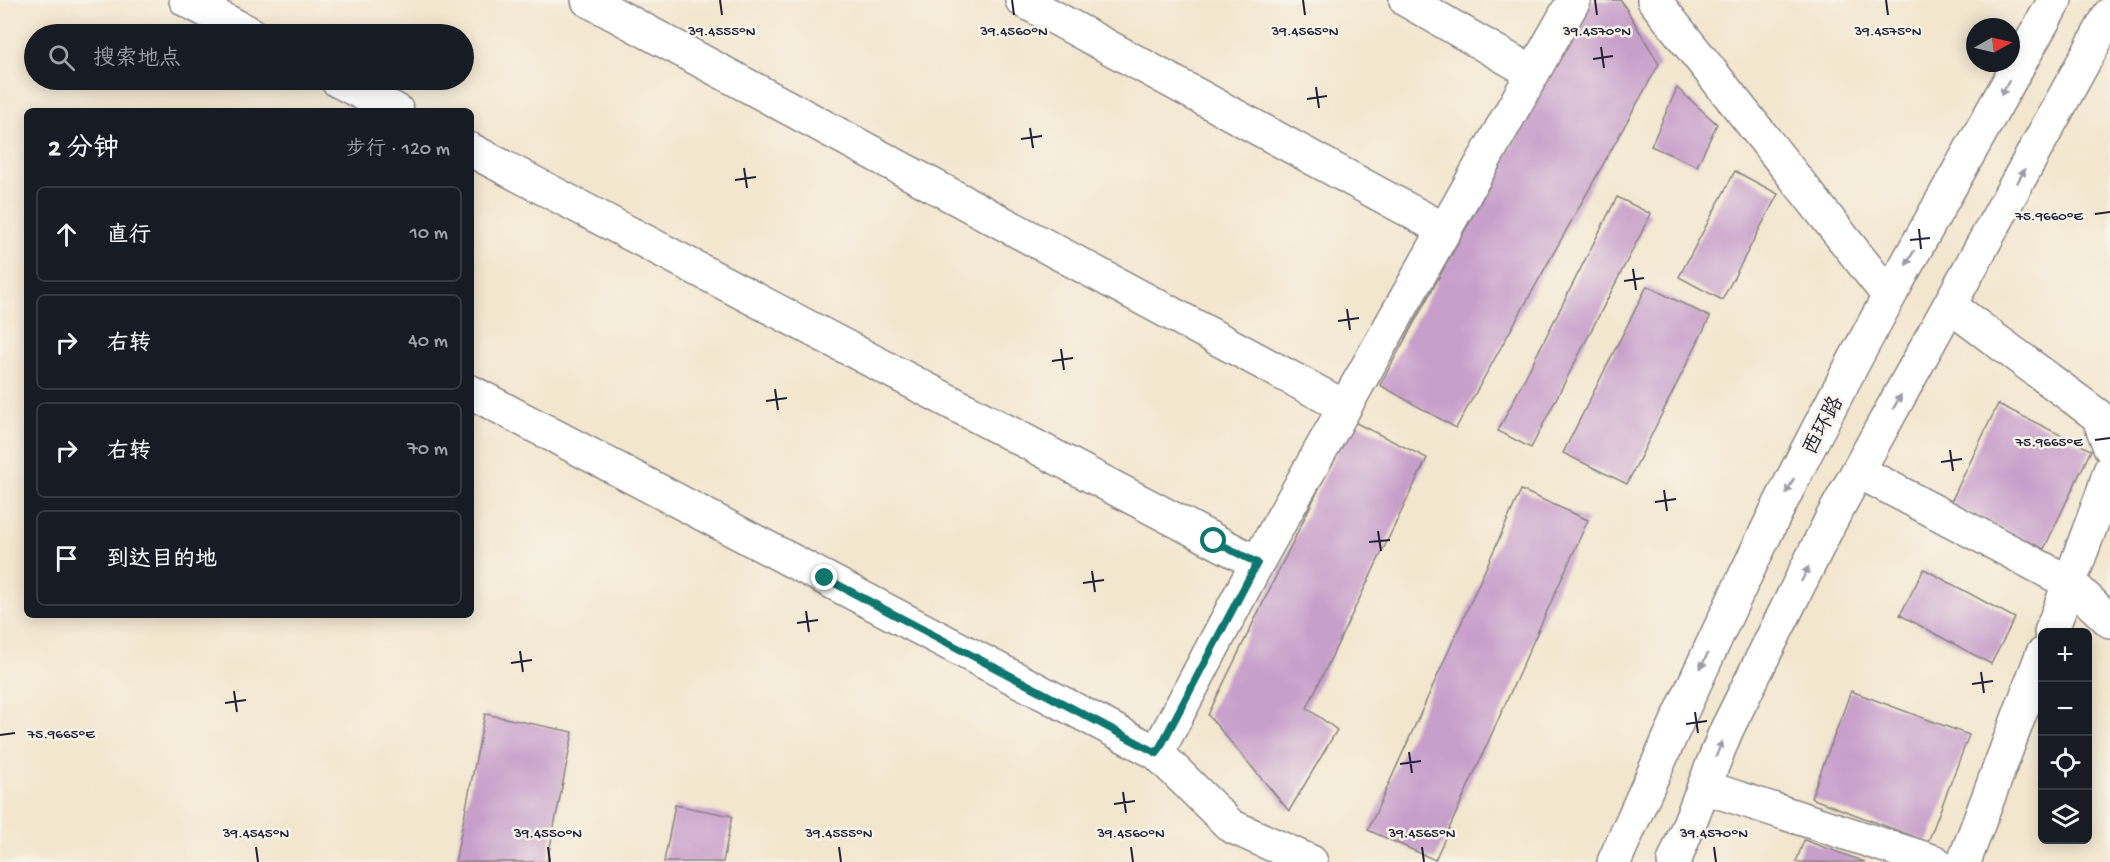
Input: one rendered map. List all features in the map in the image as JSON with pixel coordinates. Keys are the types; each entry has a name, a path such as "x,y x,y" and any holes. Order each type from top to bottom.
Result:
{"street":[{"path":"186,0 232,24"},
{"path":"588,0 1345,407"},
{"path":"1022,0 1445,230"},
{"path":"1406,0 1533,73"},
{"path":"1157,753 1257,563 1574,0"},
{"path":"1654,0 1889,296"},
{"name":"西环路","path":"1614,862 1679,714 1783,499 1889,296 2055,0"},
{"path":"1674,862 1726,731 1831,520 2110,14"},
{"path":"356,90 391,108"},
{"path":"474,152 1257,563"},
{"path":"1950,306 2098,416 2110,447"},
{"path":"474,394 1157,753 1231,826 1311,862"},
{"path":"1858,471 2070,583 2110,621"},
{"path":"2053,628 2103,496 2110,471"},
{"path":"1964,862 2038,668"},
{"path":"1704,787 1935,862"}],"building":[{"path":"1621,0 1659,64 1456,428 1380,385 1591,1"},
{"path":"1677,88 1717,124 1697,166 1651,146"},
{"path":"1735,171 1778,194 1722,300 1679,277"},
{"path":"1617,197 1651,214 1531,448 1498,431"},
{"path":"1647,286 1710,317 1627,484 1563,453"},
{"path":"1998,404 2091,450 2044,549 1950,504"},
{"path":"1352,421 1427,458 1307,708 1337,730 1289,811 1208,715"},
{"path":"1521,490 1588,520 1435,860 1368,830"},
{"path":"1924,569 2015,618 1991,664 1900,615"},
{"path":"1851,691 1969,735 1928,842 1811,798"},
{"path":"485,714 573,732 547,862 455,862"},
{"path":"675,805 732,816 723,862 664,862"},
{"path":"1804,840 1865,862 1796,862"}],"route":[{"path":"825,578 1157,753 1257,563 1214,541"}]}
